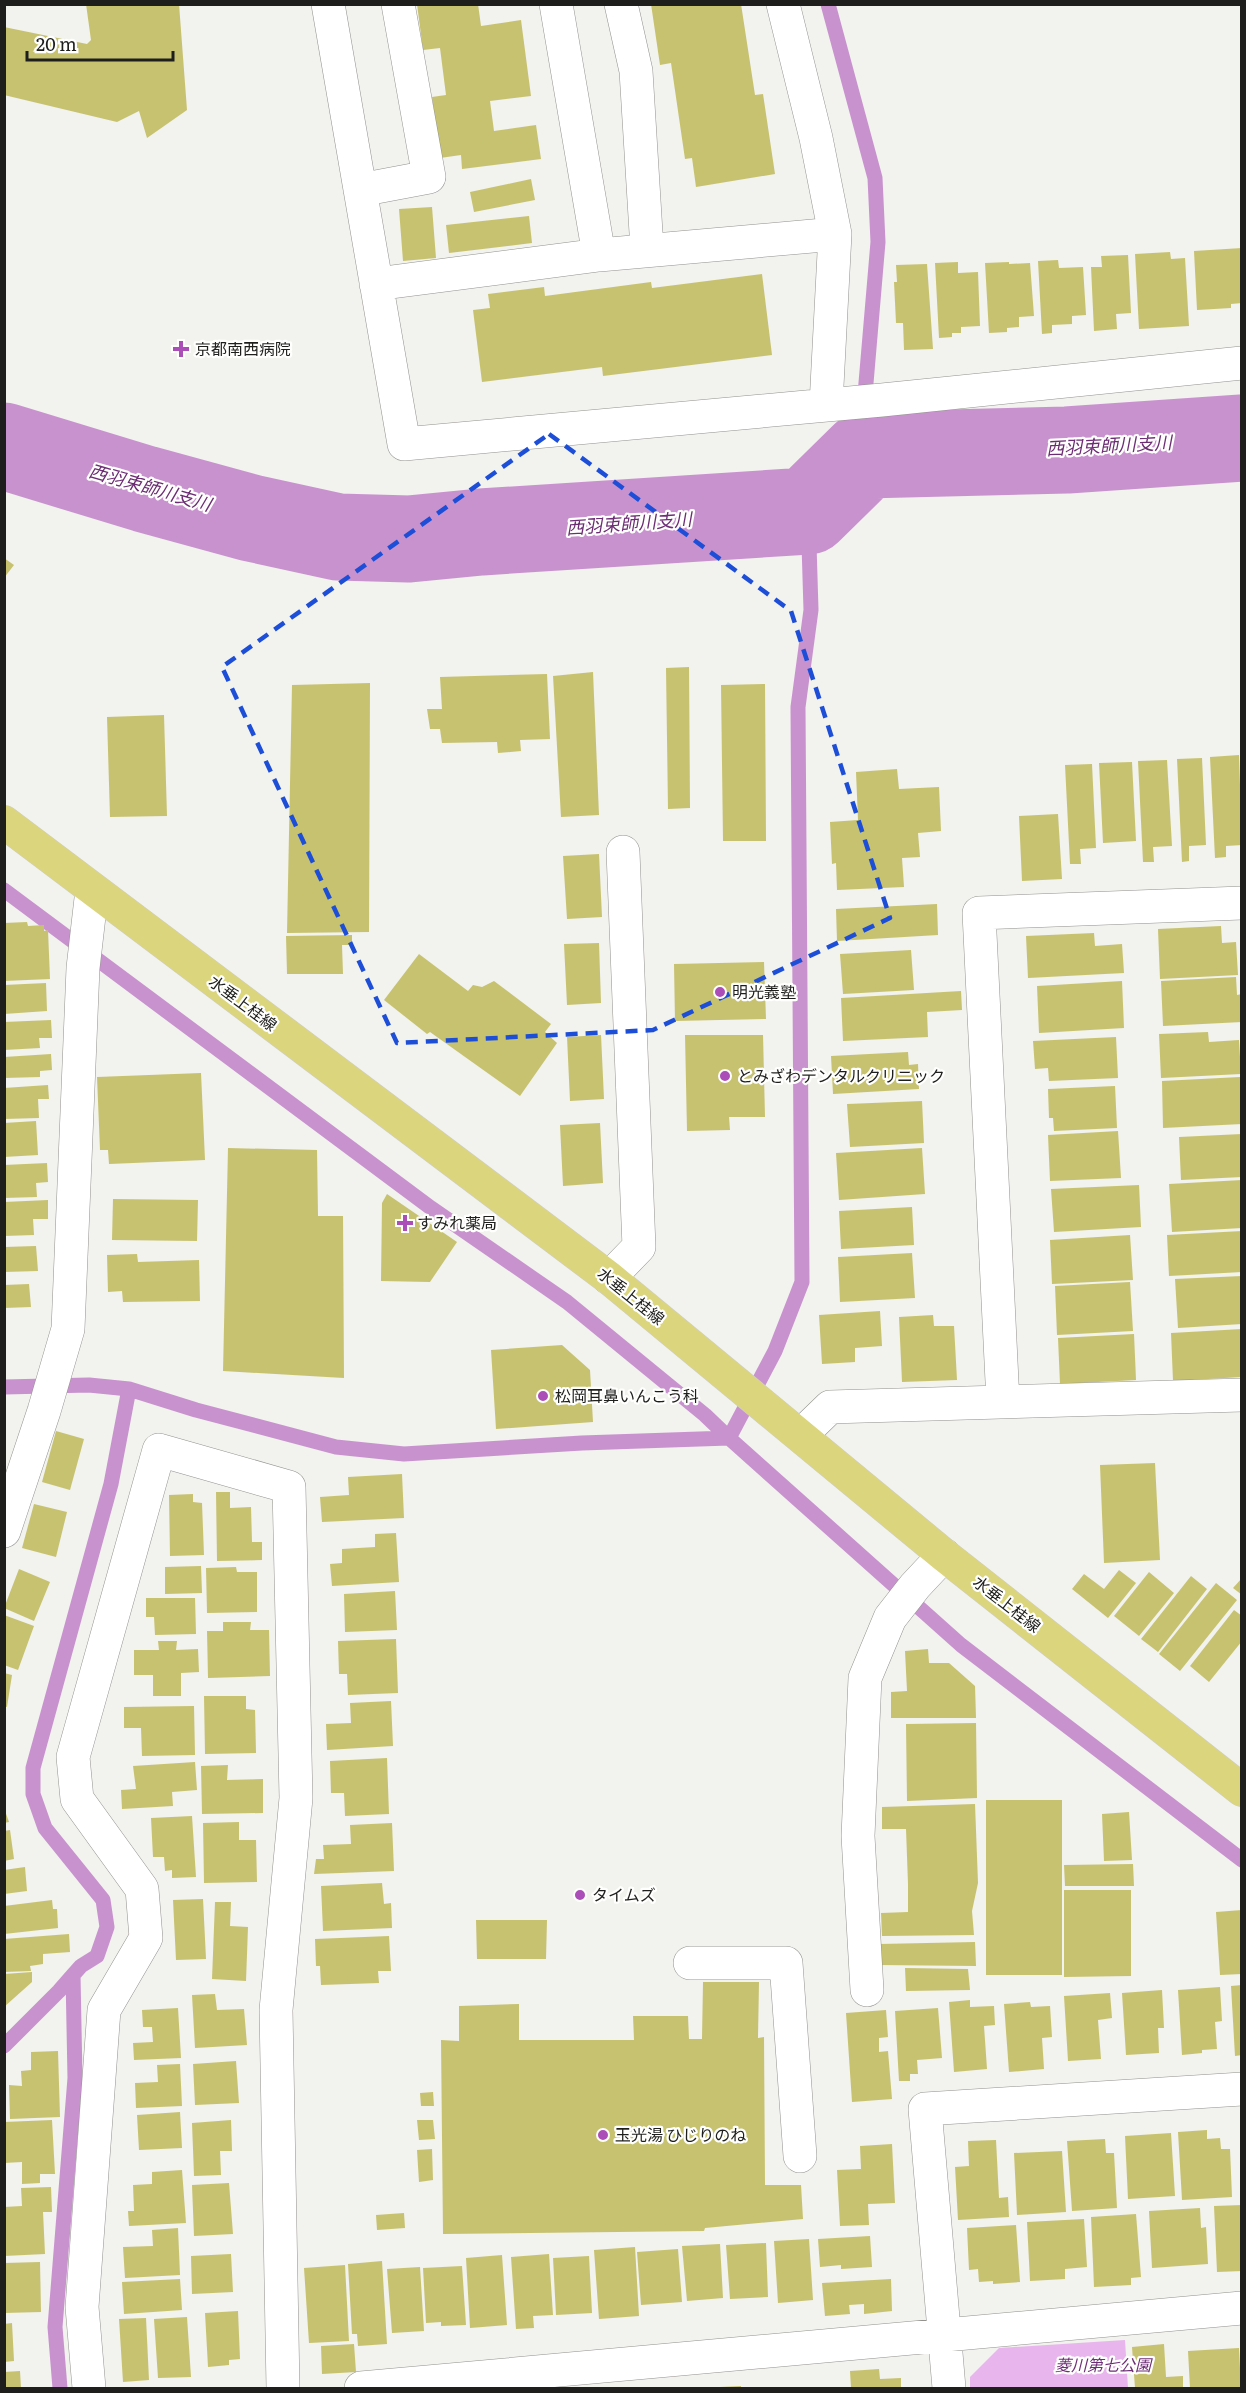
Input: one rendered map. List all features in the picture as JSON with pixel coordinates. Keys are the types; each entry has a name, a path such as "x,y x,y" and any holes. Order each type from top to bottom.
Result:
{"main road":[{"name":"水垂上桂線","path":"4,822 609,1278 944,1555 1242,1790"}],"street":[{"path":"328,4 404,444 882,400 1242,363"},
{"path":"360,190 429,177 398,4"},
{"path":"556,4 600,255"},
{"path":"621,4 636,71 647,249"},
{"path":"783,4 816,138 835,234 833,404"},
{"path":"376,284 647,249 835,234"},
{"path":"609,1278 639,1246 623,852"},
{"path":"4,1531 44,1412 68,1329 84,954 92,890"},
{"path":"1003,1402 979,914 1242,903"},
{"path":"801,1435 830,1407 1242,1395"},
{"path":"89,2388 82,2307 104,2010 146,1938 142,1889 76,1799 74,1757 159,1450 289,1487 296,1798 276,2010 283,2388"},
{"path":"867,1990 858,1836 866,1678 891,1618 915,1586 944,1555"},
{"path":"690,1963 786,1963 800,2156"},
{"path":"949,2388 925,2109 1242,2088"},
{"path":"361,2388 1242,2308"}],"highlighted area":[{"path":"549,434 791,611 890,918 653,1030 397,1043 222,667"}],"green space":[{"name":"菱川第七公園","path":"1125,2340 1128,2388 970,2388 970,2377 999,2348"}],"building":[{"path":"86,4 179,4 187,110 147,138 139,111 117,122 4,95 4,27 87,44 91,40"},
{"path":"417,4 478,4 481,26 521,20 531,96 490,101 494,131 536,125 541,159 462,169 461,155 440,158 432,97 446,95 440,48 423,50"},
{"path":"651,4 741,4 755,95 763,94 775,174 696,187 692,158 685,159 671,63 660,65"},
{"path":"531,179 535,200 474,212 470,192"},
{"path":"432,207 436,258 403,261 399,209"},
{"path":"529,216 532,243 449,253 446,225"},
{"path":"1242,248 1242,303 1231,304 1231,308 1197,310 1194,251"},
{"path":"1170,252 1171,259 1185,258 1189,326 1139,329 1135,254"},
{"path":"1128,255 1131,313 1116,314 1117,329 1094,331 1091,267 1102,267 1101,256"},
{"path":"1058,260 1059,268 1083,267 1086,315 1072,316 1072,324 1052,325 1052,333 1042,334 1038,261"},
{"path":"958,262 958,273 978,272 980,326 961,327 961,333 952,333 952,337 939,338 935,263"},
{"path":"1009,262 1009,264 1030,263 1034,316 1019,317 1019,327 1007,328 1007,332 989,333 985,263"},
{"path":"927,264 933,349 904,350 903,323 896,323 894,282 897,282 896,265"},
{"path":"762,274 772,355 603,376 602,367 482,382 473,310 490,308 488,294 544,287 545,296 651,282 652,288"},
{"path":"4,558 14,565 4,578"},
{"path":"689,667 690,808 668,809 666,668"},
{"path":"593,672 599,815 561,817 553,676"},
{"path":"547,674 550,739 520,740 521,751 498,753 497,742 442,743 440,729 430,729 427,709 442,709 440,677"},
{"path":"370,683 369,932 287,933 292,685"},
{"path":"765,684 766,841 723,841 721,685"},
{"path":"164,715 167,816 110,817 107,717"},
{"path":"1239,755 1242,845 1226,846 1226,857 1215,858 1210,757"},
{"path":"1202,758 1206,845 1189,846 1189,861 1182,862 1177,759"},
{"path":"1167,760 1172,846 1153,847 1154,862 1143,862 1138,761"},
{"path":"1132,762 1136,841 1103,843 1099,763"},
{"path":"1092,764 1096,848 1080,849 1081,864 1070,864 1065,765"},
{"path":"897,769 899,789 939,787 941,831 918,833 920,857 902,858 904,887 837,890 836,863 832,864 830,822 858,820 856,772"},
{"path":"1058,814 1062,879 1022,881 1019,816"},
{"path":"599,854 602,917 567,919 563,856"},
{"path":"937,904 938,935 837,941 836,909"},
{"path":"27,922 28,926 44,925 44,931 48,930 50,979 4,981 4,923"},
{"path":"1221,926 1222,943 1236,942 1238,975 1160,979 1158,929"},
{"path":"1094,933 1095,946 1122,944 1124,973 1028,978 1026,936"},
{"path":"352,935 352,945 342,945 343,974 287,974 286,936"},
{"path":"599,943 601,1003 567,1005 564,944"},
{"path":"911,950 914,990 843,994 840,954"},
{"path":"419,954 468,991 473,985 482,987 494,981 551,1024 545,1032 557,1043 520,1096 430,1032 427,1034 384,1000"},
{"name":"明光義塾","path":"764,962 766,1019 675,1021 674,964"},
{"path":"1236,977 1237,995 1242,994 1242,1022 1163,1026 1161,981"},
{"path":"1122,981 1124,1028 1039,1033 1037,986"},
{"path":"46,983 47,1011 4,1014 4,985"},
{"path":"961,991 962,1010 927,1012 928,1037 843,1041 841,998"},
{"path":"51,1020 52,1038 39,1038 40,1048 4,1050 4,1022"},
{"path":"1208,1032 1209,1042 1239,1040 1241,1074 1161,1078 1159,1034"},
{"path":"601,1035 604,1099 570,1101 567,1037"},
{"name":"とみざわデンタルクリニック","path":"685,1035 763,1035 765,1117 729,1117 730,1130 687,1131"},
{"path":"1116,1037 1118,1078 1049,1081 1048,1068 1035,1069 1033,1041"},
{"path":"908,1052 909,1065 918,1064 919,1089 833,1094 831,1056"},
{"path":"51,1054 52,1070 40,1071 40,1077 4,1078 4,1057"},
{"path":"201,1073 205,1160 109,1164 108,1150 100,1150 97,1077"},
{"path":"1240,1077 1242,1124 1163,1128 1162,1081"},
{"path":"48,1085 49,1099 38,1099 39,1118 4,1119 4,1088"},
{"path":"1115,1086 1117,1128 1054,1131 1053,1118 1049,1118 1048,1089"},
{"path":"922,1101 924,1143 850,1147 847,1104"},
{"path":"36,1121 38,1155 4,1157 4,1123"},
{"path":"600,1123 603,1183 563,1186 560,1125"},
{"path":"1118,1131 1121,1178 1050,1181 1048,1135"},
{"path":"1242,1134 1242,1177 1181,1180 1179,1137"},
{"path":"228,1148 317,1150 318,1216 343,1216 344,1378 223,1371"},
{"path":"922,1148 925,1194 839,1200 836,1153"},
{"path":"47,1163 48,1182 36,1183 37,1197 4,1198 4,1165"},
{"path":"1242,1180 1242,1228 1172,1232 1169,1184"},
{"path":"1139,1185 1141,1227 1054,1232 1051,1189"},
{"name":"すみれ薬局","path":"387,1194 457,1242 430,1282 381,1281 382,1203"},
{"path":"113,1199 198,1200 197,1241 112,1240"},
{"path":"48,1200 48,1219 33,1219 34,1235 4,1236 4,1202"},
{"path":"912,1207 914,1245 841,1249 839,1211"},
{"path":"1242,1231 1242,1272 1169,1276 1167,1235"},
{"path":"1130,1235 1133,1280 1052,1284 1050,1240"},
{"path":"36,1246 38,1271 4,1272 4,1247"},
{"path":"912,1253 915,1298 840,1302 838,1257"},
{"path":"137,1254 138,1262 199,1260 200,1301 123,1302 122,1291 108,1292 107,1255"},
{"path":"1242,1276 1242,1324 1178,1328 1175,1279"},
{"path":"1130,1282 1133,1331 1057,1335 1055,1286"},
{"path":"29,1284 31,1307 4,1308 4,1285"},
{"path":"880,1311 882,1346 855,1348 855,1362 822,1364 819,1315"},
{"path":"933,1315 934,1326 954,1326 957,1380 902,1382 899,1317"},
{"path":"1242,1329 1242,1377 1173,1381 1171,1333"},
{"path":"1134,1334 1136,1380 1060,1384 1058,1338"},
{"name":"松岡耳鼻いんこう科","path":"562,1345 590,1370 593,1422 496,1429 491,1350"},
{"path":"56,1431 84,1439 70,1490 42,1482"},
{"path":"1155,1463 1160,1560 1104,1563 1100,1465"},
{"path":"402,1474 404,1518 322,1522 320,1497 349,1495 348,1477"},
{"path":"216,1492 230,1492 230,1508 251,1507 252,1542 262,1542 262,1560 217,1561"},
{"path":"193,1494 193,1502 202,1503 204,1555 170,1556 169,1495"},
{"path":"34,1504 67,1512 56,1557 22,1548"},
{"path":"396,1533 399,1582 332,1586 330,1564 342,1563 342,1549 375,1547 375,1534"},
{"path":"201,1566 202,1593 165,1594 165,1567"},
{"path":"236,1567 237,1572 257,1572 257,1612 207,1613 206,1568"},
{"path":"19,1569 50,1582 34,1621 4,1608"},
{"path":"1119,1570 1136,1583 1108,1618 1072,1589 1084,1574 1104,1589"},
{"path":"1149,1572 1174,1593 1139,1636 1114,1616"},
{"path":"1191,1576 1207,1589 1158,1652 1141,1639"},
{"path":"1242,1578 1242,1595 1233,1588"},
{"path":"1216,1583 1237,1600 1180,1671 1159,1654"},
{"path":"395,1591 397,1630 345,1632 344,1594"},
{"path":"146,1598 195,1598 196,1634 155,1635 154,1617 146,1617"},
{"path":"1234,1610 1242,1616 1242,1641 1209,1682 1190,1666"},
{"path":"4,1615 34,1626 18,1670 4,1665"},
{"path":"223,1622 251,1622 250,1630 269,1630 270,1676 208,1678 207,1631 223,1631"},
{"path":"396,1639 398,1693 348,1695 347,1674 339,1674 338,1641"},
{"path":"158,1641 177,1641 176,1650 198,1649 199,1672 181,1673 181,1696 153,1696 153,1675 134,1675 134,1650 159,1650"},
{"path":"928,1649 929,1663 949,1663 975,1686 976,1718 891,1718 891,1692 907,1691 905,1651"},
{"path":"4,1673 12,1675 7,1707 4,1706"},
{"path":"204,1696 246,1696 246,1709 255,1710 256,1753 205,1754"},
{"path":"391,1701 393,1746 327,1750 326,1724 351,1723 350,1703"},
{"path":"194,1706 195,1755 142,1756 141,1728 124,1728 124,1707"},
{"path":"976,1723 977,1798 907,1801 906,1724"},
{"path":"387,1758 389,1814 345,1816 344,1793 331,1793 330,1761"},
{"path":"195,1762 197,1790 172,1792 173,1806 122,1809 121,1790 136,1789 133,1766"},
{"path":"228,1765 227,1780 263,1779 263,1813 202,1814 201,1766"},
{"path":"986,1800 1062,1800 1062,1975 986,1975"},
{"path":"975,1804 978,1883 972,1911 974,1935 882,1936 881,1913 908,1912 908,1884 906,1829 882,1829 882,1807"},
{"path":"4,1808 9,1822 4,1823"},
{"path":"1129,1812 1132,1860 1104,1861 1102,1814"},
{"path":"192,1816 196,1877 172,1878 172,1870 165,1871 164,1857 153,1857 151,1818"},
{"path":"239,1822 239,1840 256,1840 257,1882 204,1883 203,1823"},
{"path":"392,1823 394,1871 314,1874 316,1859 324,1859 323,1845 351,1844 350,1825"},
{"path":"10,1830 14,1859 4,1861 4,1831"},
{"path":"1133,1864 1134,1886 1065,1886 1064,1865"},
{"path":"25,1867 27,1891 4,1894 4,1870"},
{"path":"382,1883 384,1904 391,1903 392,1928 323,1931 321,1886"},
{"path":"1064,1890 1131,1890 1131,1976 1064,1977"},
{"path":"203,1899 206,1959 176,1960 173,1900"},
{"path":"52,1900 53,1909 57,1909 58,1928 4,1934 4,1906"},
{"path":"215,1902 231,1902 230,1926 248,1927 246,1981 212,1979"},
{"path":"1242,1910 1242,1974 1220,1975 1216,1912"},
{"path":"476,1920 547,1920 546,1959 477,1959"},
{"path":"69,1934 70,1952 43,1954 43,1964 30,1966 31,1971 4,1972 4,1939"},
{"path":"389,1936 391,1971 378,1971 379,1983 321,1985 320,1966 316,1966 315,1939"},
{"path":"975,1942 976,1966 879,1965 879,1944"},
{"path":"905,1968 968,1969 970,1990 906,1991"},
{"path":"32,1972 32,1982 4,2007 4,1974"},
{"name":"玉光湯 ひじりのね","path":"703,1982 759,1982 758,2038 764,2037 765,2185 801,2185 803,2219 705,2228 704,2231 443,2234 441,2040 459,2041 459,2006 519,2004 519,2040 634,2040 633,2016 688,2016 689,2039 702,2039"},
{"path":"1242,1985 1242,2055 1235,2056 1231,1986"},
{"path":"1220,1987 1222,2021 1215,2022 1217,2049 1182,2055 1178,1990"},
{"path":"1162,1990 1164,2028 1158,2028 1159,2053 1126,2055 1122,1993"},
{"path":"1110,1993 1112,2018 1098,2020 1101,2059 1068,2061 1064,1996"},
{"path":"215,1994 217,2010 244,2009 247,2045 195,2048 192,1995"},
{"path":"970,2000 970,2007 994,2006 995,2025 984,2026 987,2069 954,2072 949,2002"},
{"path":"1030,2002 1031,2007 1050,2006 1052,2037 1042,2038 1044,2069 1009,2072 1004,2004"},
{"path":"178,2008 181,2058 134,2060 133,2043 153,2042 152,2027 143,2027 142,2010"},
{"path":"938,2008 942,2058 917,2060 918,2074 910,2074 910,2081 899,2081 895,2011"},
{"path":"886,2010 888,2037 879,2038 879,2052 888,2051 892,2099 852,2102 846,2013"},
{"path":"58,2051 60,2117 10,2119 9,2085 22,2086 21,2071 31,2070 31,2052"},
{"path":"236,2061 239,2103 195,2105 193,2064"},
{"path":"180,2064 182,2106 136,2108 135,2083 158,2082 157,2065"},
{"path":"433,2092 434,2106 421,2106 420,2093"},
{"path":"180,2112 182,2148 139,2150 137,2115"},
{"path":"52,2120 55,2174 40,2174 40,2183 22,2184 22,2162 4,2163 4,2122"},
{"path":"231,2120 232,2151 220,2151 221,2175 194,2176 192,2123"},
{"path":"417,2120 433,2120 435,2139 419,2140"},
{"path":"1207,2130 1207,2139 1220,2138 1221,2149 1230,2149 1232,2197 1182,2200 1178,2132"},
{"path":"1171,2133 1175,2196 1128,2199 1125,2136"},
{"path":"1105,2139 1106,2153 1114,2153 1117,2208 1072,2211 1067,2141"},
{"path":"996,2140 999,2198 1008,2197 1009,2217 958,2220 955,2167 969,2166 968,2141"},
{"path":"892,2144 895,2203 868,2204 869,2225 840,2226 837,2170 861,2169 860,2146"},
{"path":"432,2149 433,2180 419,2182 417,2150"},
{"path":"1062,2151 1066,2212 1017,2215 1014,2153"},
{"path":"182,2170 186,2223 129,2226 128,2211 134,2211 133,2185 152,2184 152,2172"},
{"path":"229,2183 233,2234 194,2236 192,2185"},
{"path":"51,2187 52,2212 43,2212 45,2254 4,2256 4,2207 22,2206 21,2188"},
{"path":"1242,2205 1242,2271 1217,2272 1214,2206"},
{"path":"1200,2208 1201,2228 1206,2227 1208,2264 1152,2268 1149,2211"},
{"path":"404,2213 405,2228 377,2230 376,2215"},
{"path":"1136,2214 1141,2277 1131,2278 1131,2285 1094,2287 1091,2217"},
{"path":"1084,2219 1087,2267 1065,2269 1065,2279 1030,2281 1027,2222"},
{"path":"1016,2225 1020,2282 993,2284 993,2281 979,2282 978,2269 969,2270 967,2228"},
{"path":"178,2228 180,2275 125,2278 123,2247 153,2246 152,2230"},
{"path":"870,2236 872,2267 841,2269 841,2265 820,2267 818,2239"},
{"path":"809,2239 813,2300 778,2303 774,2241"},
{"path":"766,2243 768,2297 730,2299 726,2245"},
{"path":"720,2244 723,2298 687,2301 682,2246"},
{"path":"635,2247 639,2316 599,2319 594,2250"},
{"path":"678,2249 682,2302 641,2305 637,2252"},
{"path":"231,2254 233,2292 192,2294 191,2256"},
{"path":"549,2254 553,2315 533,2316 534,2328 516,2329 511,2257"},
{"path":"502,2255 507,2325 470,2328 466,2258"},
{"path":"589,2256 592,2313 556,2315 553,2258"},
{"path":"382,2261 387,2344 358,2346 357,2334 352,2334 348,2264"},
{"path":"40,2262 41,2312 4,2313 4,2263"},
{"path":"345,2265 349,2341 309,2343 304,2268"},
{"path":"462,2266 466,2325 441,2326 441,2322 426,2323 423,2268"},
{"path":"420,2267 424,2331 392,2333 387,2269"},
{"path":"180,2279 182,2310 124,2314 122,2282"},
{"path":"891,2279 892,2311 864,2314 864,2304 849,2305 850,2314 825,2316 822,2283"},
{"path":"238,2311 240,2359 229,2360 229,2365 208,2367 205,2313"},
{"path":"187,2317 191,2377 158,2378 154,2319"},
{"path":"146,2318 149,2380 123,2382 119,2319"},
{"path":"12,2323 14,2361 4,2362 4,2324"},
{"path":"354,2344 356,2372 322,2374 321,2346"},
{"path":"1164,2344 1166,2377 1183,2376 1183,2388 1135,2388 1132,2347"},
{"path":"1239,2348 1241,2388 1190,2388 1188,2351"},
{"path":"879,2369 880,2379 901,2378 901,2388 851,2388 850,2371"},
{"path":"20,2371 21,2388 4,2388 4,2372"},
{"path":"741,2386 741,2388 720,2388 720,2387"}],"waterway":[{"path":"828,4 875,178 878,242 862,430 865,455"},
{"name":"西羽束師川支川","path":"4,446 145,489 251,518 338,537 409,539 481,532 808,511 865,455 1067,450 1242,438"},
{"path":"4,890 431,1208 567,1302 705,1415 729,1438 775,1351 802,1282 798,707 811,610 808,511"},
{"path":"4,1387 89,1385 129,1389 196,1410 336,1447 404,1454 582,1443 729,1438 961,1645 1242,1860"},
{"path":"60,2388 55,2327 75,2078 73,1975 81,1966 97,1956 107,1927 103,1900 45,1828 33,1794 33,1768 111,1484 129,1389"},
{"path":"4,2046 73,1975"}],"place":[{"name":"京都南西病院","path":"181,349"},
{"name":"明光義塾","path":"720,992"},
{"name":"とみざわデンタルクリニック","path":"725,1076"},
{"name":"すみれ薬局","path":"405,1223"},
{"name":"松岡耳鼻いんこう科","path":"543,1396"},
{"name":"タイムズ","path":"580,1895"},
{"name":"玉光湯 ひじりのね","path":"603,2135"}]}
